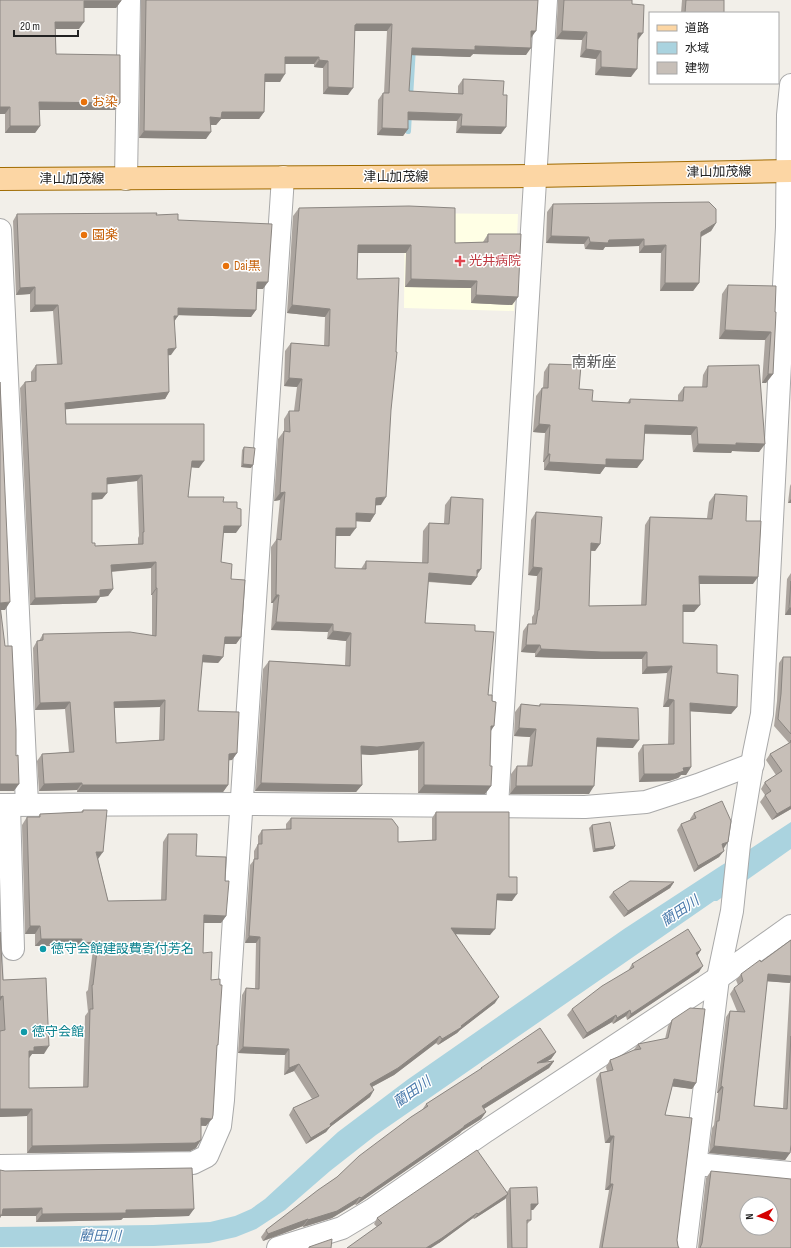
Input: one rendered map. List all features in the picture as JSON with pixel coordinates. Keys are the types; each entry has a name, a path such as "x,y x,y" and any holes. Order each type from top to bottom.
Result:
{"main road":[{"name":"津山加茂線","path":"0,180 534,176 789,171"}],"street":[{"path":"126,179 128,0"},
{"path":"497,806 534,176 546,0"},
{"path":"685,1248 718,978 732,911 739,844 762,714 786,243 789,171 788,115 791,85"},
{"path":"0,1166 193,1163 207,1156 220,1126 223,1100 283,177"},
{"path":"0,230 12,805 13,949"},
{"path":"12,805 242,804 585,807 646,802 698,785 753,764"},
{"path":"278,1248 342,1228 372,1210 486,1131 718,978 791,926"},
{"path":"696,1164 791,1172"}],"shaded area":[{"name":"光井病院","path":"405,213 518,214 514,311 404,308"},
{"path":"0,870 4,989 0,989"}],"water":[{"name":"藺田川","path":"791,822 791,849 376,1135 330,1171 285,1210 256,1229 236,1237 209,1243 154,1246 0,1247 0,1227 153,1225 210,1222 235,1216 251,1209 265,1199 338,1132 407,1080 624,929"}],"building":[{"path":"0,0 121,0 84,1 84,22 55,22 56,54 120,55 120,103 39,102 40,126 10,126 10,107 0,107"},
{"path":"146,0 538,0 536,31 531,31 531,48 475,46 475,50 412,48 409,91 463,94 463,79 504,81 503,95 507,95 506,127 461,126 462,114 408,112 408,129 382,128 383,93 389,93 392,24 356,24 353,88 328,87 328,61 319,60 319,57 285,57 285,74 265,74 264,112 222,112 221,118 210,117 211,132 144,131"},
{"path":"564,0 632,0 632,4 644,5 643,33 638,33 637,69 601,67 601,51 586,49 587,32 562,31"},
{"path":"686,0 724,0 724,12 685,12"},
{"path":"709,202 716,209 716,223 701,232 699,283 665,283 666,245 644,246 644,239 609,240 608,243 590,242 589,237 551,236 553,204"},
{"path":"409,206 455,208 455,243 488,242 488,234 521,234 518,297 476,295 477,281 411,279 411,245 358,245 357,279 399,278 397,352 391,410 386,497 376,498 375,514 356,513 356,528 336,528 335,568 366,569 366,561 428,563 429,523 449,524 451,497 483,499 481,569 477,570 477,577 429,573 425,623 475,625 475,631 494,632 488,695 492,695 492,701 496,702 494,726 491,726 491,786 424,785 424,742 377,747 361,746 362,785 261,783 269,661 350,666 351,633 333,631 333,624 276,622 279,595 276,595 277,539 281,540 285,492 280,493 284,431 290,432 289,411 299,411 302,379 289,378 291,343 329,346 330,309 292,305 299,208"},
{"path":"157,213 156,215 178,214 178,220 272,224 268,282 257,282 256,310 178,308 178,316 174,316 176,348 168,349 169,392 65,403 66,424 204,424 204,461 192,461 188,497 224,497 223,502 237,502 237,508 241,509 241,526 224,526 221,562 232,564 231,579 245,580 241,637 225,637 223,657 203,655 198,711 239,712 237,753 229,754 228,785 82,785 82,783 44,784 42,754 74,752 70,702 40,703 37,641 43,640 43,634 130,632 156,636 156,562 111,565 113,589 100,590 100,596 35,598 25,382 36,381 36,365 62,364 58,305 35,305 35,287 20,288 17,214","holes":["142,475 143,544 95,546 95,543 92,543 92,493 107,493 107,478","165,700 164,740 116,743 114,702"]},
{"path":"728,285 776,286 773,374 768,374 771,332 725,330"},
{"path":"549,364 581,365 579,389 593,390 592,401 630,403 630,399 683,401 684,387 707,387 708,366 759,365 765,444 698,444 697,427 645,425 643,460 606,459 606,465 549,462 550,454 548,454 550,425 539,424 542,388 548,388"},
{"path":"0,382 10,602 0,603"},
{"path":"244,447 255,448 253,465 243,464"},
{"path":"715,494 747,496 746,521 761,521 758,577 699,576 700,605 683,605 683,643 717,645 717,673 738,675 737,707 690,703 691,767 683,768 684,771 675,774 644,774 643,745 674,744 674,700 668,699 672,666 647,667 647,652 601,652 541,649 540,645 526,645 528,624 536,624 539,610 542,568 533,567 536,512 602,517 600,544 591,543 589,606 646,605 650,517 712,519"},
{"path":"791,581 791,608 789,608"},
{"path":"0,605 5,646 12,646 16,756 18,755 19,784 0,784"},
{"path":"783,657 791,657 791,734 778,719"},
{"path":"521,704 540,706 540,704 638,708 639,740 597,738 594,786 516,786 517,766 532,766 536,729 519,728"},
{"path":"791,742 791,806 777,814 765,795 771,791 765,782 782,771 770,754"},
{"path":"722,801 731,821 728,842 722,844 724,851 698,866 681,824 696,818 694,813"},
{"path":"83,810 107,810 103,852 96,852 108,901 166,900 168,834 197,834 196,856 226,857 225,881 229,881 226,916 204,915 203,953 212,952 211,980 220,979 220,985 222,985 213,1115 212,1119 201,1118 201,1140 195,1143 32,1146 32,1109 0,1109 0,1031 5,1030 3,996 0,997 0,932 3,980 46,978 49,1046 34,1047 34,1051 29,1051 29,1088 88,1087 90,1009 93,1009 92,985 98,942 82,943 82,939 41,939 40,926 30,926 27,817 40,817 40,814 83,812"},
{"path":"436,812 509,812 509,877 517,877 517,894 497,894 495,929 451,928 499,997 461,1026 462,1027 442,1039 440,1036 398,1068 370,1084 374,1090 330,1124 331,1126 311,1138 293,1108 319,1096 299,1064 289,1068 289,1049 243,1047 246,988 259,989 260,937 249,936 254,859 258,859 258,844 262,844 262,830 291,829 291,818 392,819 398,827 398,842 436,840"},
{"path":"610,822 615,846 595,849 592,825"},
{"path":"630,881 674,882 628,911 613,892"},
{"path":"688,929 701,950 696,953 703,966 631,1014 630,1010 617,1018 616,1015 587,1033 572,1009 602,986 634,967 632,964"},
{"path":"791,940 791,976 768,974 754,1106 787,1109 791,1036 790,1153 714,1146 717,1121 719,1121 723,1087 721,1086 730,1011 745,1012 734,988 743,981 741,974 760,960 761,962"},
{"path":"690,1008 705,1009 696,1083 674,1079 665,1115 692,1118 677,1240 679,1248 602,1248 613,1184 610,1184 614,1136 610,1136 600,1073 613,1070 610,1060 634,1050 641,1049 638,1044 668,1038 672,1020"},
{"path":"540,1028 556,1052 537,1063 554,1061 482,1106 486,1112 361,1198 360,1197 337,1211 308,1219 268,1234 266,1230 337,1177 359,1156 428,1106 426,1104"},
{"path":"477,1150 508,1194 426,1248 347,1248 382,1223 377,1218"},
{"path":"192,1168 194,1209 126,1210 126,1213 42,1214 42,1208 3,1209 2,1215 0,1215 0,1170"},
{"path":"711,1171 791,1179 791,1248 700,1248 702,1243"},
{"path":"537,1187 538,1204 531,1204 531,1220 527,1220 527,1248 512,1248 510,1188"},
{"path":"332,1239 331,1248 309,1248 309,1247"}],"waterway":[{"path":"410,98 413,47"},
{"path":"408,131 409,113"}],"place":[{"name":"お染","path":"84,102"},
{"name":"園楽","path":"84,235"},
{"name":"光井病院","path":"460,261"},
{"name":"Dai黒","path":"226,266"},
{"name":"徳守会館建設費寄付芳名","path":"43,949"},
{"name":"徳守会館","path":"24,1032"}],"district":[{"name":"南新座","path":"594,362"}]}
